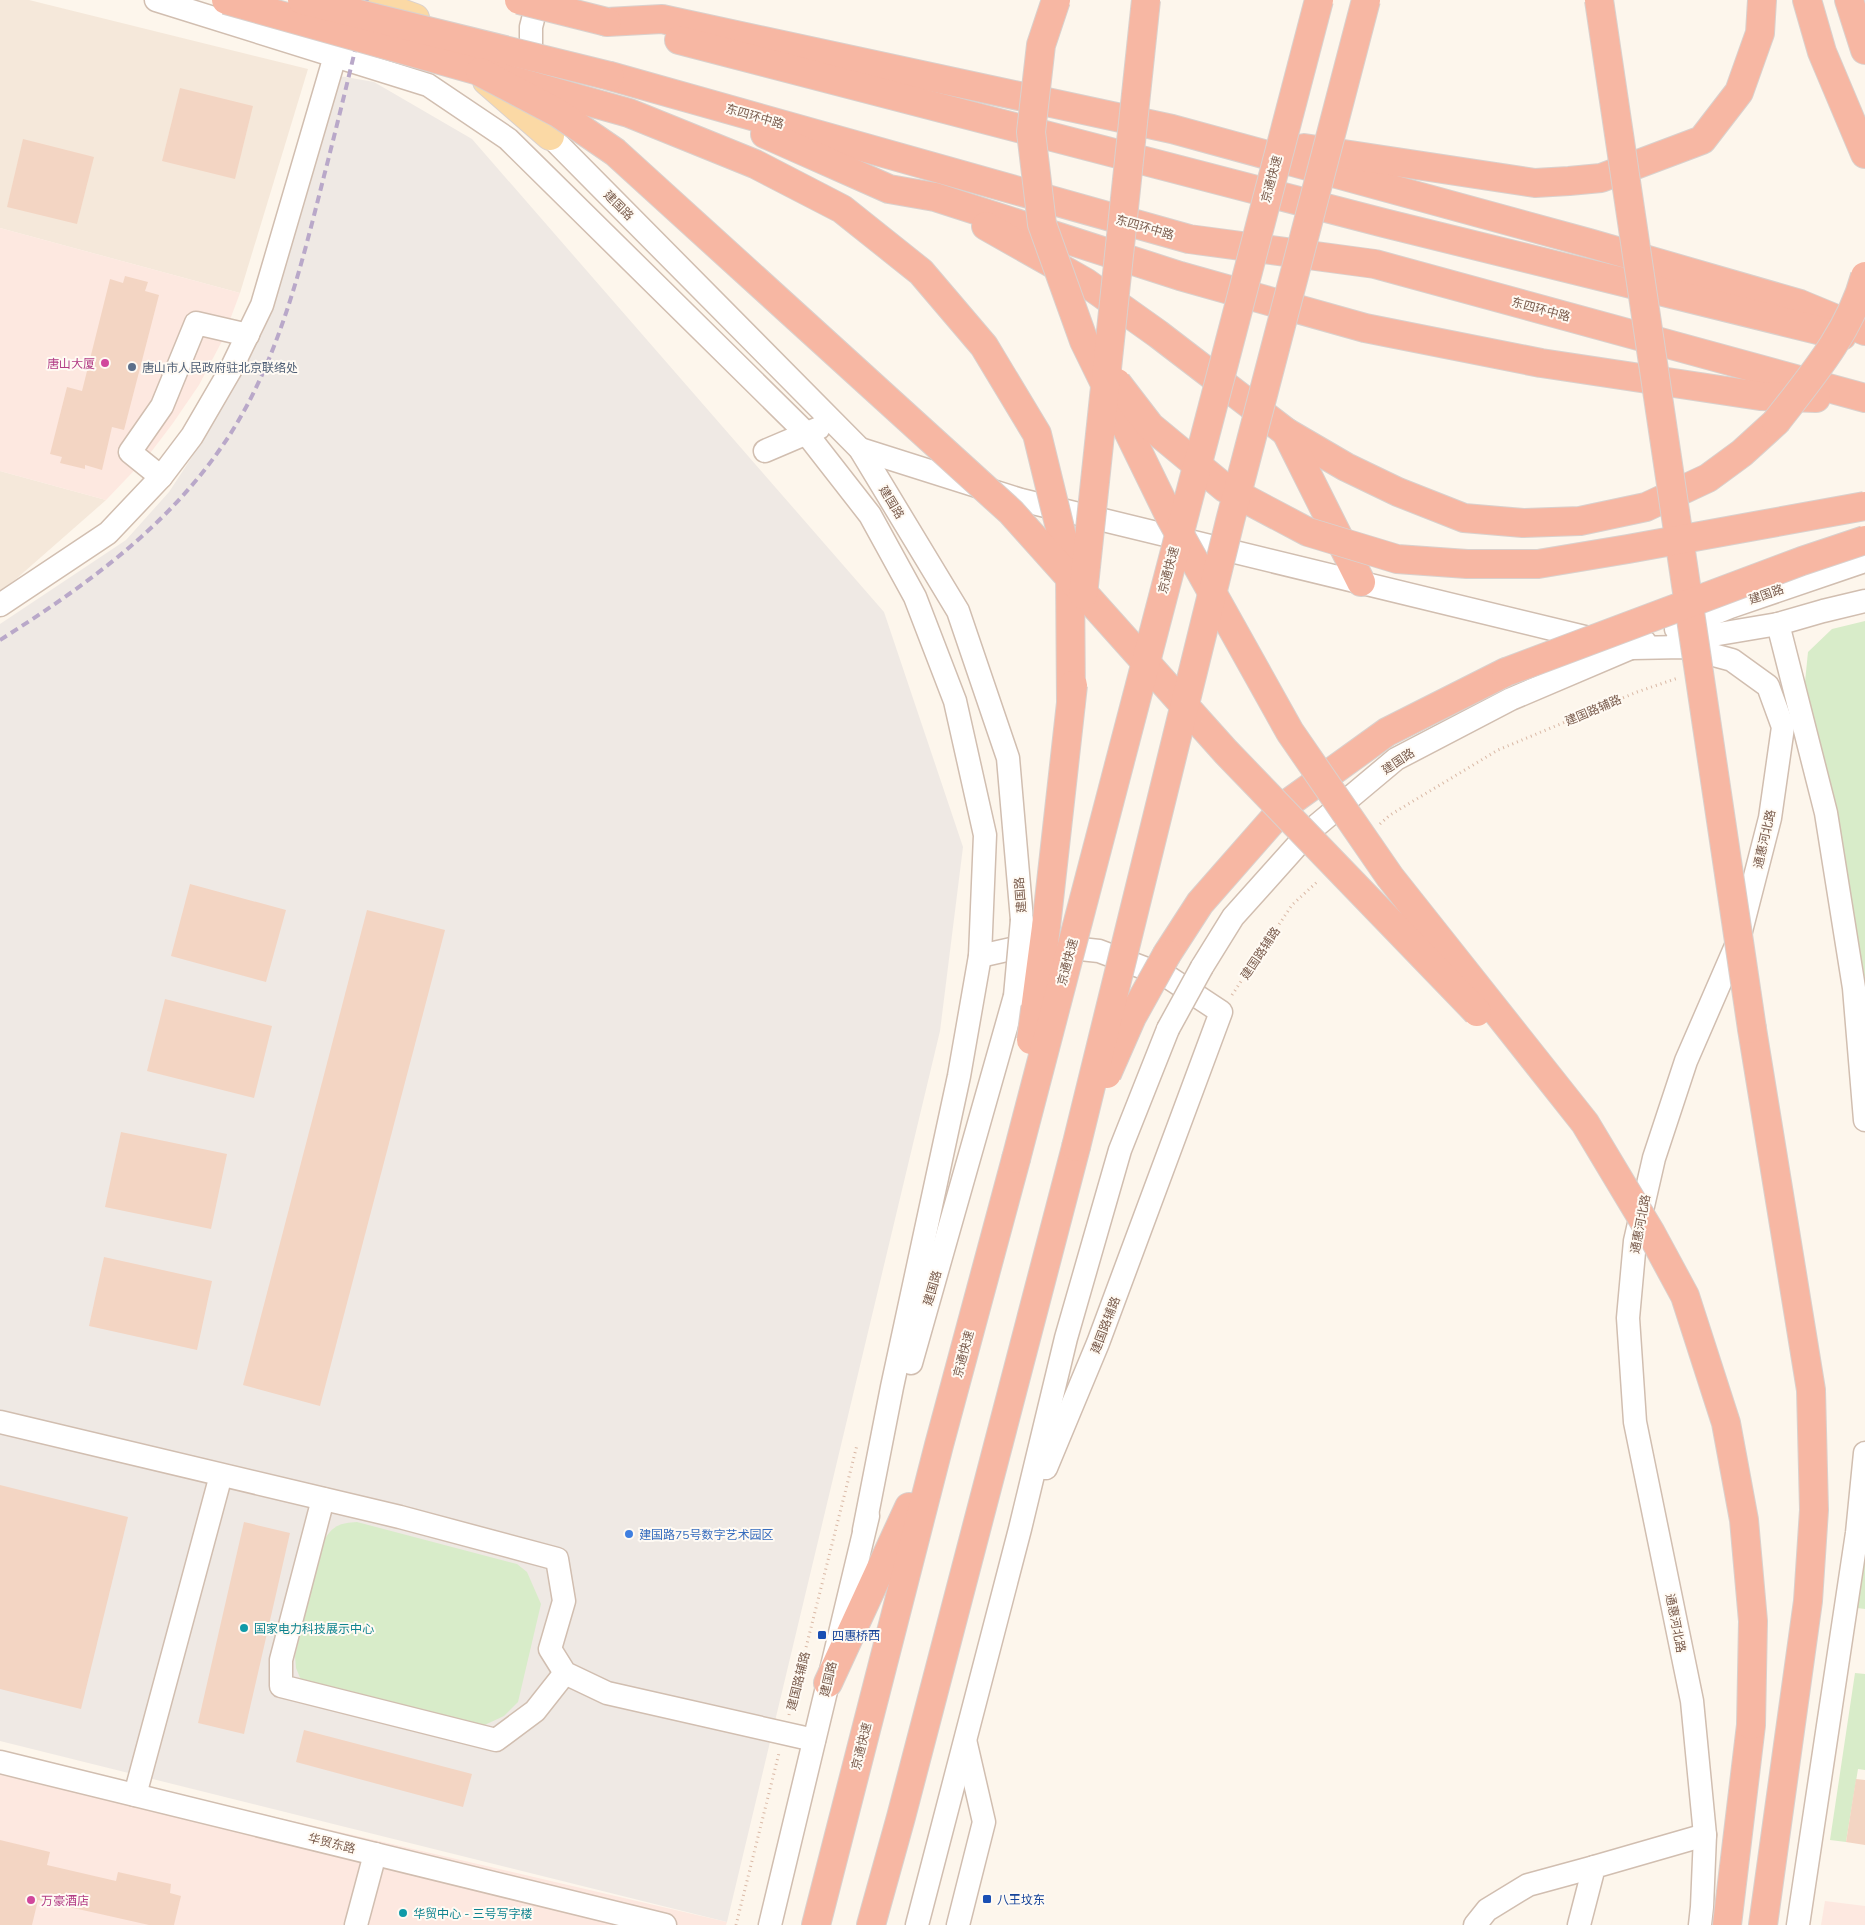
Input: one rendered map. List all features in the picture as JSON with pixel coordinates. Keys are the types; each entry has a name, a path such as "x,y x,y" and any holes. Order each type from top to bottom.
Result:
{"highway":[{"path":"226,0 629,113 755,164 842,209 921,272 984,346 1036,434 1070,569 1071,704"},
{"name":"东四环中路","path":"302,0 610,76 1190,239 1375,264 1865,398"},
{"path":"519,0 1384,223 1865,342"},
{"path":"1056,0 1041,46 1031,132 1042,224 1084,341 1170,517 1290,732 1390,877 1585,1123 1651,1233 1685,1296 1726,1423 1744,1520 1753,1621 1751,1725 1727,1925"},
{"path":"1016,1158 1046,927 1146,0"},
{"name":"京通快速","path":"816,1925 938,1445 1016,1158 1319,0"},
{"path":"871,1925 1076,1147 1230,522 1366,0"},
{"path":"1598,0 1606,43 1751,1019 1811,1390 1814,1510 1808,1602 1763,1925"},
{"path":"1606,0 1606,43"},
{"path":"1172,129 1535,183 1569,182 1601,178 1702,140 1739,92 1760,33 1762,0"},
{"path":"1807,0 1822,52 1865,154"},
{"path":"1849,0 1865,50"},
{"path":"607,22 662,19 1172,129 1589,243 1781,298 1865,331"},
{"path":"480,72 558,112 614,152 1012,512 1226,752 1585,1123"},
{"path":"675,94 890,189 934,197 1180,276 1365,328 1541,363 1760,396 1865,398"},
{"path":"934,197 1085,282 1158,334 1286,432 1346,468 1398,492 1464,518 1524,523 1580,521 1646,507 1708,478 1742,453 1776,422 1828,355 1859,300 1865,276"},
{"path":"1084,341 1150,426 1225,488 1308,532 1397,559 1467,564 1538,564 1865,506"},
{"path":"1286,432 1361,582"},
{"path":"1076,1147 1132,1016 1167,954 1200,903 1287,804 1386,732 1506,672 1802,561 1865,540"},
{"path":"828,1683 938,1445"},
{"path":"800,1925 852,1781"},
{"path":"885,1925 901,1817"}],"main road":[{"path":"365,0 420,8 550,136"}],"street":[{"path":"156,0 428,85 508,139 806,432 870,515 915,597 955,701 985,835 980,956 959,1076 892,1387 864,1530"},
{"name":"建国路","path":"538,0 531,27 531,73 550,136 860,449 958,611 1008,758 1022,920 1014,996 864,1530 770,1925"},
{"path":"0,605 108,533 161,477 192,436 231,369 262,305 335,56"},
{"path":"161,477 130,452 162,406 196,323 248,334"},
{"path":"765,450 806,432 834,423"},
{"path":"860,449 1021,500 1361,582 1544,629 1632,648 1778,624 1865,601"},
{"name":"建国路","path":"917,1925 1020,1529 1066,1338 1120,1150 1168,1030 1202,967 1233,917 1310,831 1396,759 1510,699 1730,607 1865,561"},
{"path":"1778,624 1826,813 1854,988 1865,1120"},
{"name":"通惠河北路","path":"1632,648 1684,647 1732,660 1768,686 1783,728 1770,818 1739,938 1686,1061 1654,1158 1635,1241 1628,1318 1635,1422 1692,1701 1705,1835 1700,1925"},
{"path":"980,956 1034,944 1099,951 1168,977 1221,1012"},
{"name":"建国路辅路","path":"1020,1529 1098,1343 1221,1012"},
{"path":"0,1422 400,1517 557,1559 564,1601 550,1649 565,1672 607,1693 814,1740"},
{"path":"1798,1925 1857,1533 1865,1453"},
{"path":"135,1795 221,1475"},
{"path":"323,1499 281,1660 281,1686 496,1740 535,1711 565,1672"},
{"path":"958,1925 984,1822 965,1741"},
{"name":"华贸东路","path":"0,1762 375,1854 591,1916 665,1925"},
{"path":"1475,1925 1487,1910 1528,1885 1705,1835"},
{"path":"356,1925 375,1854"},
{"path":"1579,1925 1594,1867"}],"path":[{"name":"建国路辅路","path":"1376,828 1390,815 1498,750 1637,692 1680,677"},
{"name":"建国路辅路","path":"1221,1012 1292,905 1320,879"},
{"name":"建国路辅路","path":"736,1925 860,1436"}],"shaded area":[{"path":"0,0 29,0 308,69 240,293 0,228"},
{"path":"334,75 374,82 472,139 884,612 963,847 940,1031 727,1922 0,1741 0,624 126,540 169,492 205,437 238,377"},
{"name":"唐山大厦","path":"0,228 240,293 222,341 199,385 148,456 106,500 0,471"},
{"path":"0,471 106,500 0,591"},
{"path":"0,1753 727,1922 726,1925 0,1925"},
{"path":"1825,1901 1865,1906 1865,1925 1821,1925"}],"green space":[{"path":"1865,621 1865,981 1851,903 1804,692 1808,652 1832,629"},
{"path":"357,1522 517,1564 527,1572 541,1604 518,1702 504,1716 476,1729 301,1680 296,1668 295,1656 323,1542 337,1526"},
{"path":"1865,1544 1865,1609 1857,1608"},
{"path":"1855,1673 1865,1674 1865,1770 1858,1769 1846,1842 1830,1840"}],"building":[{"path":"180,88 253,106 235,179 162,161"},
{"path":"23,139 94,157 77,224 7,207"},
{"name":"唐山大厦","path":"125,276 148,282 145,291 159,295 124,430 112,427 102,470 85,465 85,469 60,463 62,457 50,454 67,387 82,391 110,279 123,283"},
{"path":"190,884 286,910 266,982 171,956"},
{"path":"367,910 445,930 320,1406 243,1385"},
{"path":"165,999 272,1026 254,1098 147,1071"},
{"path":"121,1132 227,1154 211,1229 105,1207"},
{"path":"104,1257 212,1281 197,1350 89,1326"},
{"path":"0,1485 128,1517 81,1709 0,1689"},
{"name":"国家电力科技展示中心","path":"244,1522 290,1533 244,1734 198,1723"},
{"path":"304,1730 472,1774 463,1807 296,1762"},
{"path":"1856,1779 1865,1780 1865,1845 1846,1842"},
{"path":"0,1840 50,1852 47,1865 116,1881 118,1872 171,1884 170,1893 181,1896 174,1925 149,1925 38,1900 32,1925 0,1925"}],"railway":[{"path":"0,640 90,579 146,533 196,481 238,421 256,388 284,320 330,154 367,0"}],"place":[{"name":"唐山大厦","path":"105,363"},
{"name":"唐山市人民政府驻北京联络处","path":"132,367"},
{"name":"建国路75号数字艺术园区","path":"629,1534"},
{"name":"国家电力科技展示中心","path":"244,1628"},
{"name":"四惠桥西","path":"822,1635"},
{"name":"八王坟东","path":"987,1899"},
{"name":"万豪酒店","path":"31,1900"},
{"name":"华贸中心 - 三号写字楼","path":"403,1913"}]}
